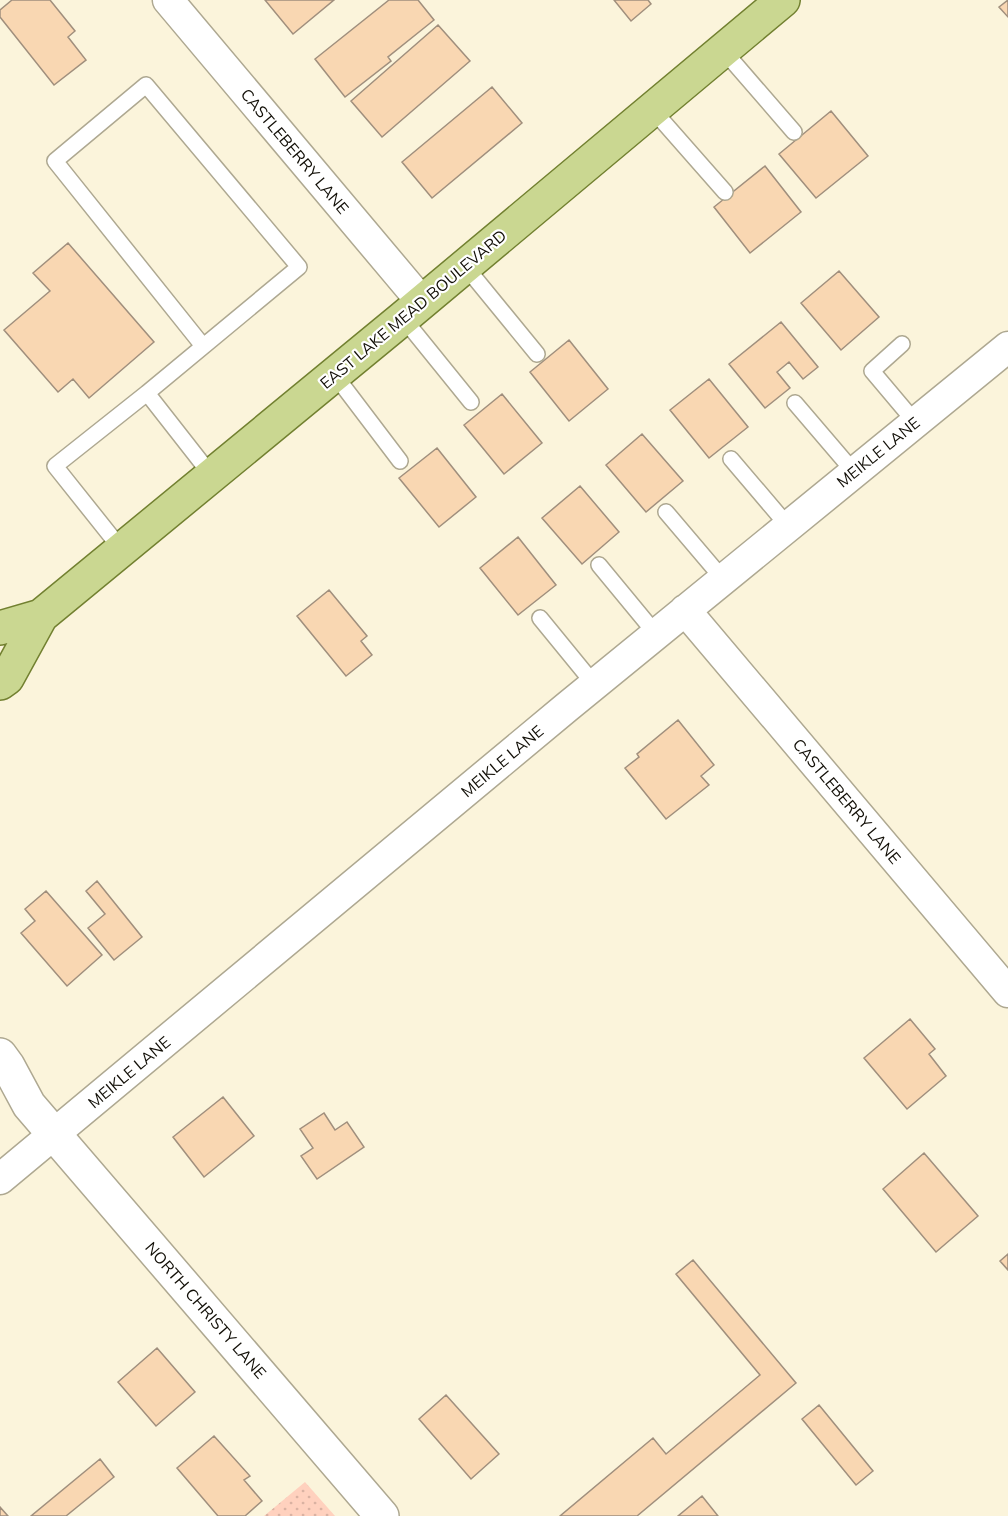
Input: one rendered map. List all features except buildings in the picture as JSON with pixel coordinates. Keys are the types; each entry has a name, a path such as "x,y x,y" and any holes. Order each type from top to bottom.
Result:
{"main road":[{"name":"EAST LAKE MEAD BOULEVARD","path":"0,683 6,678 41,616 783,0"},
{"name":"EAST LAKE MEAD BOULEVARD","path":"0,628 41,616"}],"street":[{"name":"CASTLEBERRY LANE","path":"168,0 412,310"},
{"name":"MEIKLE LANE","path":"0,1179 594,684 1008,347"},
{"name":"CASTLEBERRY LANE","path":"685,610 1008,992"},
{"name":"NORTH CHRISTY LANE","path":"0,1055 29,1105 382,1516"},
{"name":"NORTH CHRISTY LANE","path":"0,1088 29,1105"}],"lane":[{"path":"723,50 794,132"},
{"path":"122,550 55,466 147,393 299,267 146,85 55,161 203,346"},
{"path":"652,110 725,192"},
{"path":"465,266 537,354"},
{"path":"412,310 471,402"},
{"path":"902,344 872,371 915,422"},
{"path":"334,374 400,461"},
{"path":"147,393 212,476"},
{"path":"795,403 854,472"},
{"path":"731,459 788,526"},
{"path":"666,512 723,579"},
{"path":"599,565 656,634"},
{"path":"540,618 594,684"}],"shaded area":[{"path":"305,1482 335,1516 264,1516"}]}
